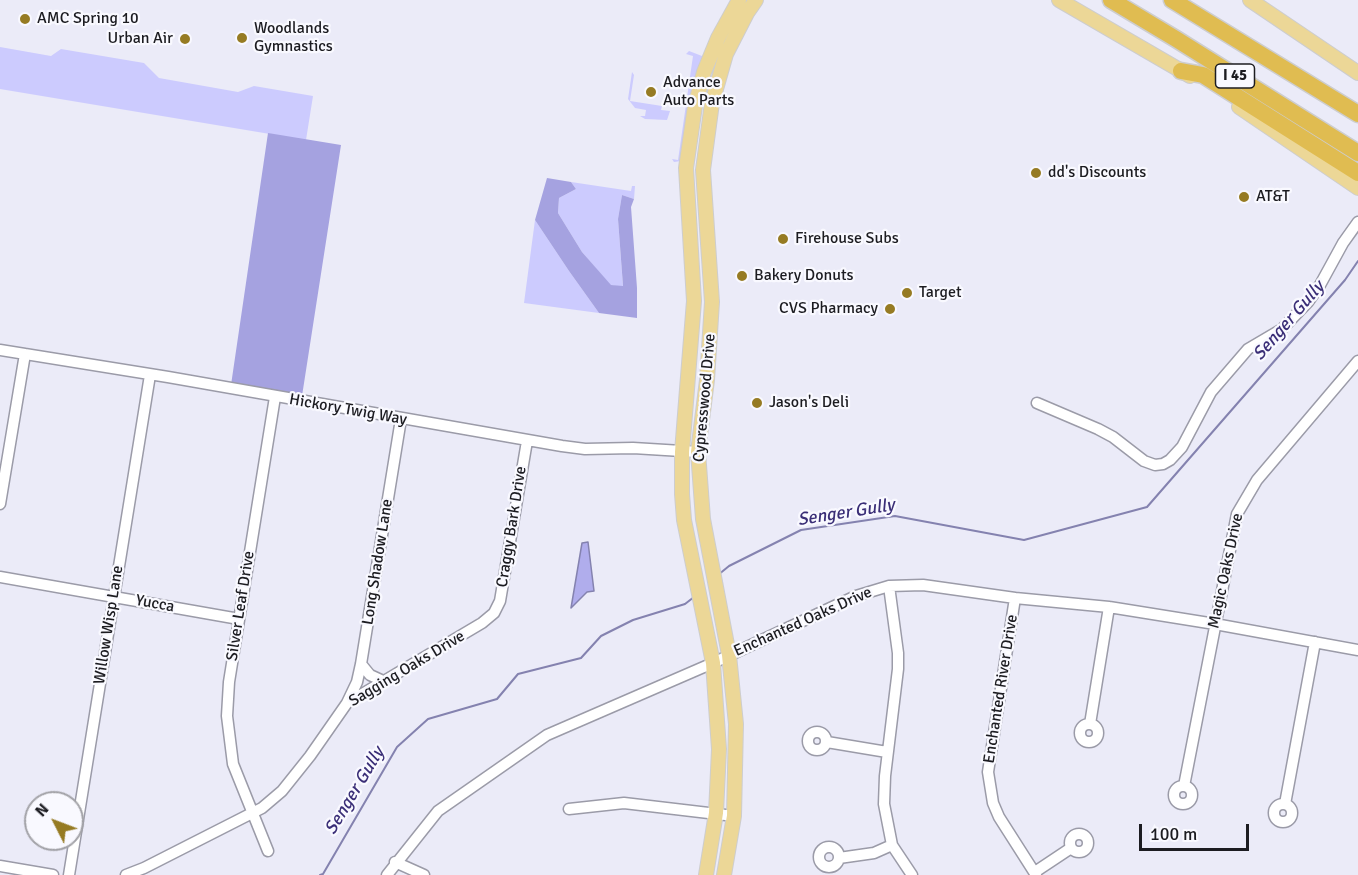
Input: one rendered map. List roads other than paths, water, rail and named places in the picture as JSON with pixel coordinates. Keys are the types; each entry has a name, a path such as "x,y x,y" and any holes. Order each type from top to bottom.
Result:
{"highway":[{"name":"I 45","path":"1111,0 1358,153"},
{"name":"I 45","path":"1172,0 1358,114"},
{"path":"1181,71 1203,75 1358,173"}],"main road":[{"name":"Cypresswood Drive","path":"706,875 716,813 719,749 713,663 684,520 682,494 682,452 694,301 686,168 695,106 704,72 718,38 739,0"},
{"name":"Cypresswood Drive","path":"724,875 734,816 736,724 729,655 703,519 698,452 707,380 712,302 703,170 712,103 726,54 756,0"},
{"path":"1059,0 1181,71 1358,188"},
{"path":"1254,2 1358,73"},
{"path":"686,168 703,170"},
{"path":"694,301 712,302"},
{"path":"684,520 703,519"}],"street":[{"path":"1036,403 1113,437 1144,461 1163,465 1182,447 1211,392 1248,349 1282,329 1308,302 1320,285 1342,243 1358,222"},
{"name":"Hickory Twig Way","path":"0,350 527,441 585,449 633,448 698,452"},
{"path":"0,504 25,354"},
{"name":"Magic Oaks Drive","path":"1184,786 1233,524 1242,502 1257,480 1358,361"},
{"name":"Willow Wisp Lane","path":"69,875 150,375"},
{"name":"Silver Leaf Drive","path":"268,851 233,764 226,716 229,682 275,397"},
{"name":"Long Shadow Lane","path":"347,703 362,664 401,419"},
{"name":"Craggy Bark Drive","path":"494,613 500,601 527,441"},
{"name":"Yucca","path":"0,577 239,619"},
{"name":"Enchanted Oaks Drive","path":"387,875 395,862 438,811 547,735 713,663 856,596 889,586 923,585 1015,598 1109,607 1358,650"},
{"path":"889,586 898,669 887,752 884,804 892,845 912,875"},
{"name":"Enchanted River Drive","path":"1015,598 988,772 993,803 999,817 1035,873"},
{"path":"1090,724 1109,607"},
{"name":"Sagging Oaks Drive","path":"126,875 252,814 282,791 347,703 482,623 494,613"},
{"path":"1285,804 1315,642"},
{"path":"362,664 370,675 383,681"},
{"path":"827,742 887,752"},
{"path":"569,809 624,803 734,816"},
{"path":"839,858 874,853 892,845"},
{"path":"1035,873 1071,848"},
{"path":"395,862 424,875"},
{"path":"0,866 52,875"}],"waterway":[{"name":"Senger Gully","path":"718,575 729,566 801,530 895,516 1024,540 1147,507 1345,280 1358,261"},
{"name":"Senger Gully","path":"320,875 323,874 397,747 428,719 497,699 518,674 581,658 601,636 633,620 685,604 694,597"}],"place":[{"name":"AMC Spring 10","path":"25,19"},
{"name":"Woodlands Gymnastics","path":"242,38"},
{"name":"Urban Air","path":"185,39"},
{"name":"Advance Auto Parts","path":"651,92"},
{"name":"dd's Discounts","path":"1036,173"},
{"name":"AT&T","path":"1244,197"},
{"name":"Firehouse Subs","path":"783,239"},
{"name":"Bakery Donuts","path":"742,276"},
{"name":"Target","path":"907,293"},
{"name":"CVS Pharmacy","path":"890,309"},
{"name":"Jason's Deli","path":"757,403"}]}
